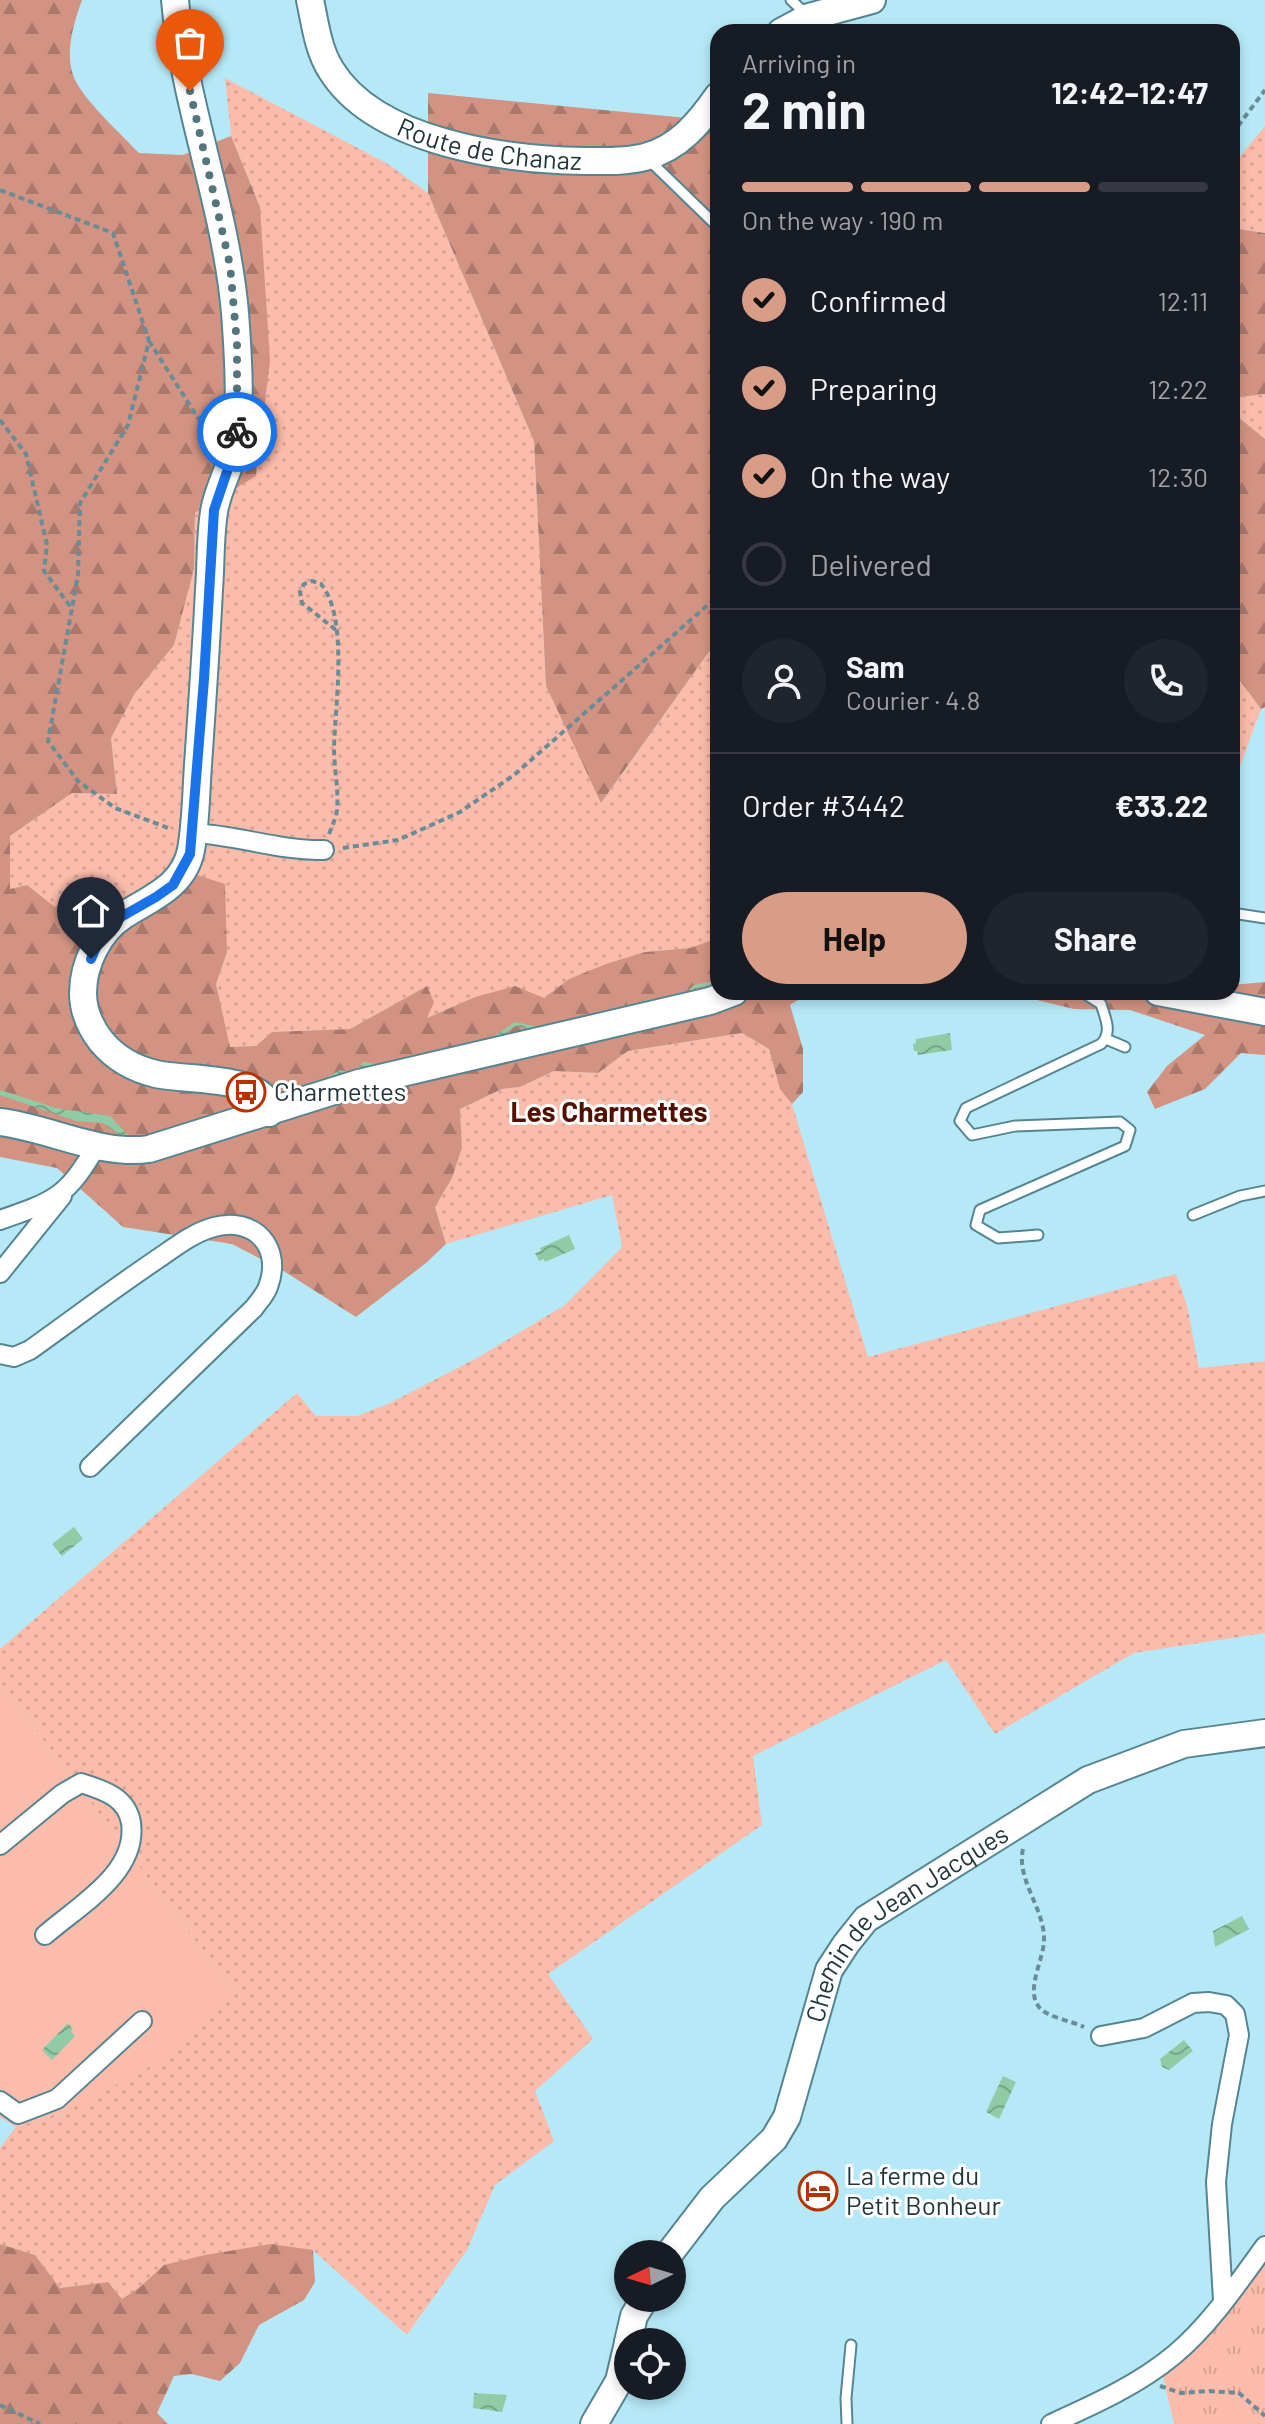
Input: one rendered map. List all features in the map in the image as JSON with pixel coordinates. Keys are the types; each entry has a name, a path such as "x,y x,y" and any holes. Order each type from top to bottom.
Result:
{"street":[{"path":"175,0 177,29 230,265 237,344 237,433 214,510 190,854 173,885 121,917 101,936 86,974 83,992 85,1008 98,1037 111,1053 131,1065 156,1074 242,1084 261,1091 268,1106"},
{"name":"Route de Chanaz","path":"310,0 330,69 351,94 379,115 416,133 469,148 539,160 615,161 645,157 672,146 710,107"},
{"path":"800,9 872,0"},
{"path":"193,833 305,851 324,850"},
{"path":"0,1122 33,1127 97,1145 134,1151 149,1149 268,1106 713,1000"},
{"path":"1201,1000 1265,1012"},
{"path":"0,1273 66,1191 97,1145"},
{"path":"0,1220 36,1207 66,1191"},
{"path":"0,1354 14,1357 30,1350 192,1236 231,1223 260,1233 268,1247 271,1276 267,1290 254,1308 90,1467"},
{"name":"Chemin de Jean Jacques","path":"680,2240 712,2198 774,2139 787,2117 829,1970 866,1919 1088,1780 1184,1744 1265,1733"},
{"path":"0,1845 62,1794 81,1783 103,1790 119,1800 129,1813 133,1838 122,1864 102,1887 45,1935"},
{"path":"1101,2036 1144,2028 1193,2003 1226,2005 1235,2014 1239,2035 1222,2124 1216,2182 1223,2300"},
{"path":"0,2101 18,2114 57,2099 142,2021"},
{"path":"1051,2424 1110,2397 1173,2355 1199,2330 1265,2246"},
{"path":"594,2424 614,2390"}],"lane":[{"path":"645,157 710,219"},
{"path":"1240,914 1265,918"},
{"path":"1038,1235 998,1238 976,1225 980,1210 1125,1146 1130,1130 1120,1122 1105,1122 1015,1126 972,1135 960,1121 966,1108 1101,1044 1106,1039 1108,1028 1101,1004 1095,1000"},
{"path":"1106,1039 1125,1047"},
{"path":"1193,1215 1240,1196 1265,1191"},
{"path":"847,2424 851,2345"}],"path":[{"path":"1240,123 1265,90"},
{"path":"0,190 113,233 149,341 229,467"},
{"path":"149,341 128,425 80,503 78,575 48,741 78,781 115,808 169,828 193,833"},
{"path":"0,420 26,454 47,545 44,571 72,609"},
{"path":"336,630 302,603 300,592 304,584 316,582 325,588 331,599 336,630 339,652 334,751 337,810 324,850 398,840 460,812 514,775 710,603"},
{"path":"1037,1811 1036,1832 1021,1853 1024,1874 1043,1928 1044,1940 1034,1993 1037,2006 1047,2015 1069,2020 1101,2036"},
{"path":"1122,2389 1152,2384 1181,2393 1239,2393 1265,2416"},
{"path":"0,2405 40,2424"}],"green space":[{"path":"0,0 82,0 70,47 73,75 92,105 139,153 183,155 231,136 260,207 270,361 256,476 195,513 194,569 174,645 135,693 111,738 117,794 72,793 10,836 10,889 27,885 55,907 76,892 98,907 114,896 149,908 194,874 225,884 227,952 216,984 230,1047 256,1046 272,1032 350,1029 427,986 434,1002 427,1018 475,997 515,986 544,998 569,979 606,964 645,952 690,948 710,941 710,1000 798,1000 790,1005 803,1049 803,1092 792,1104 780,1089 769,1049 742,1033 628,1051 598,1073 554,1071 520,1087 502,1089 460,1109 462,1148 452,1178 435,1207 446,1244 356,1317 282,1270 232,1244 123,1227 57,1168 0,1157"},
{"path":"225,78 388,164 428,193 534,441 546,686 602,802 710,650 710,941 690,948 645,952 569,979 544,998 475,997 425,1019 427,986 350,1029 272,1032 256,1046 229,1047 216,984 227,952 177,896 98,908 55,908 27,885 10,889 10,836 72,793 117,794 111,738 135,693 174,645 194,569 195,513 260,207 231,136"},
{"path":"428,93 710,120 710,650 601,803 546,686 534,441 428,193"},
{"path":"1265,126 1265,233 1240,229 1240,156"},
{"path":"1240,229 1265,233 1265,394 1240,397"},
{"path":"1265,394 1265,439 1240,419 1240,397"},
{"path":"1240,419 1265,439 1265,707 1261,709 1240,681"},
{"path":"1240,681 1261,709 1240,766"},
{"path":"1265,982 1265,1055 1241,1053 1205,1089 1155,1109 1147,1092 1167,1066 1205,1035 1130,1010 1074,1009 1036,1000 1240,1000 1240,984"},
{"path":"742,1033 769,1049 780,1088 792,1104 868,1357 1176,1274 1187,1305 1199,1368 1265,1361 1265,1633 1134,1653 995,1734 946,1660 753,1756 762,1825 548,1974 593,2039 535,2091 554,2141 495,2185 467,2250 407,2335 313,2250 164,2265 122,2299 108,2282 60,2288 35,2255 0,2244 0,2148 16,2127 66,2111 236,1994 0,1683 0,1649 297,1393 316,1416 357,1416 388,1404 477,1358 565,1305 622,1247 612,1195 446,1244 435,1207 452,1178 462,1148 460,1109 502,1089 520,1087 554,1071 598,1073 628,1051"},
{"path":"0,1683 236,1994 168,2057 66,2111 16,2127 0,2117"},
{"path":"0,2244 35,2255 60,2288 108,2282 122,2299 164,2265 271,2244 313,2250 315,2282 304,2300 259,2325 240,2363 220,2381 192,2374 174,2376 157,2413 168,2424 0,2424"},
{"path":"1265,2250 1265,2424 1174,2424 1163,2377"}],"water":[{"path":"710,982 710,985 695,988 686,998 539,1030 515,1026 494,1041 375,1068 365,1065 355,1076 314,1085 340,1070 353,1071 363,1062 380,1065 493,1037 515,1022 539,1027 651,999 656,1001 684,995 694,985"},
{"path":"950,1033 952,1050 918,1055 914,1051 916,1039"},
{"path":"0,1090 56,1108 110,1116 130,1137 131,1143 103,1123 76,1121 0,1095"},
{"path":"569,1235 575,1249 545,1262 544,1259 539,1261 535,1253 541,1251 540,1248"},
{"path":"74,1527 83,1539 62,1556 52,1544"},
{"path":"1242,1916 1249,1929 1215,1947 1213,1931"},
{"path":"68,2023 75,2036 52,2060 42,2050"},
{"path":"1184,2040 1193,2051 1169,2070 1162,2067 1160,2059"},
{"path":"1003,2076 1016,2082 999,2119 986,2112"},
{"path":"474,2393 507,2395 502,2412 473,2408"}],"way so far":[{"path":"190,91 230,265 237,344 237,432"}],"place":[{"name":"Charmettes","path":"246,1092"},
{"name":"La ferme du Petit Bonheur","path":"818,2191"}],"district":[{"name":"Les Charmettes","path":"609,1112"}],"route":[{"path":"91,959 101,936 121,917 173,885 190,854 214,510 237,432"}]}
